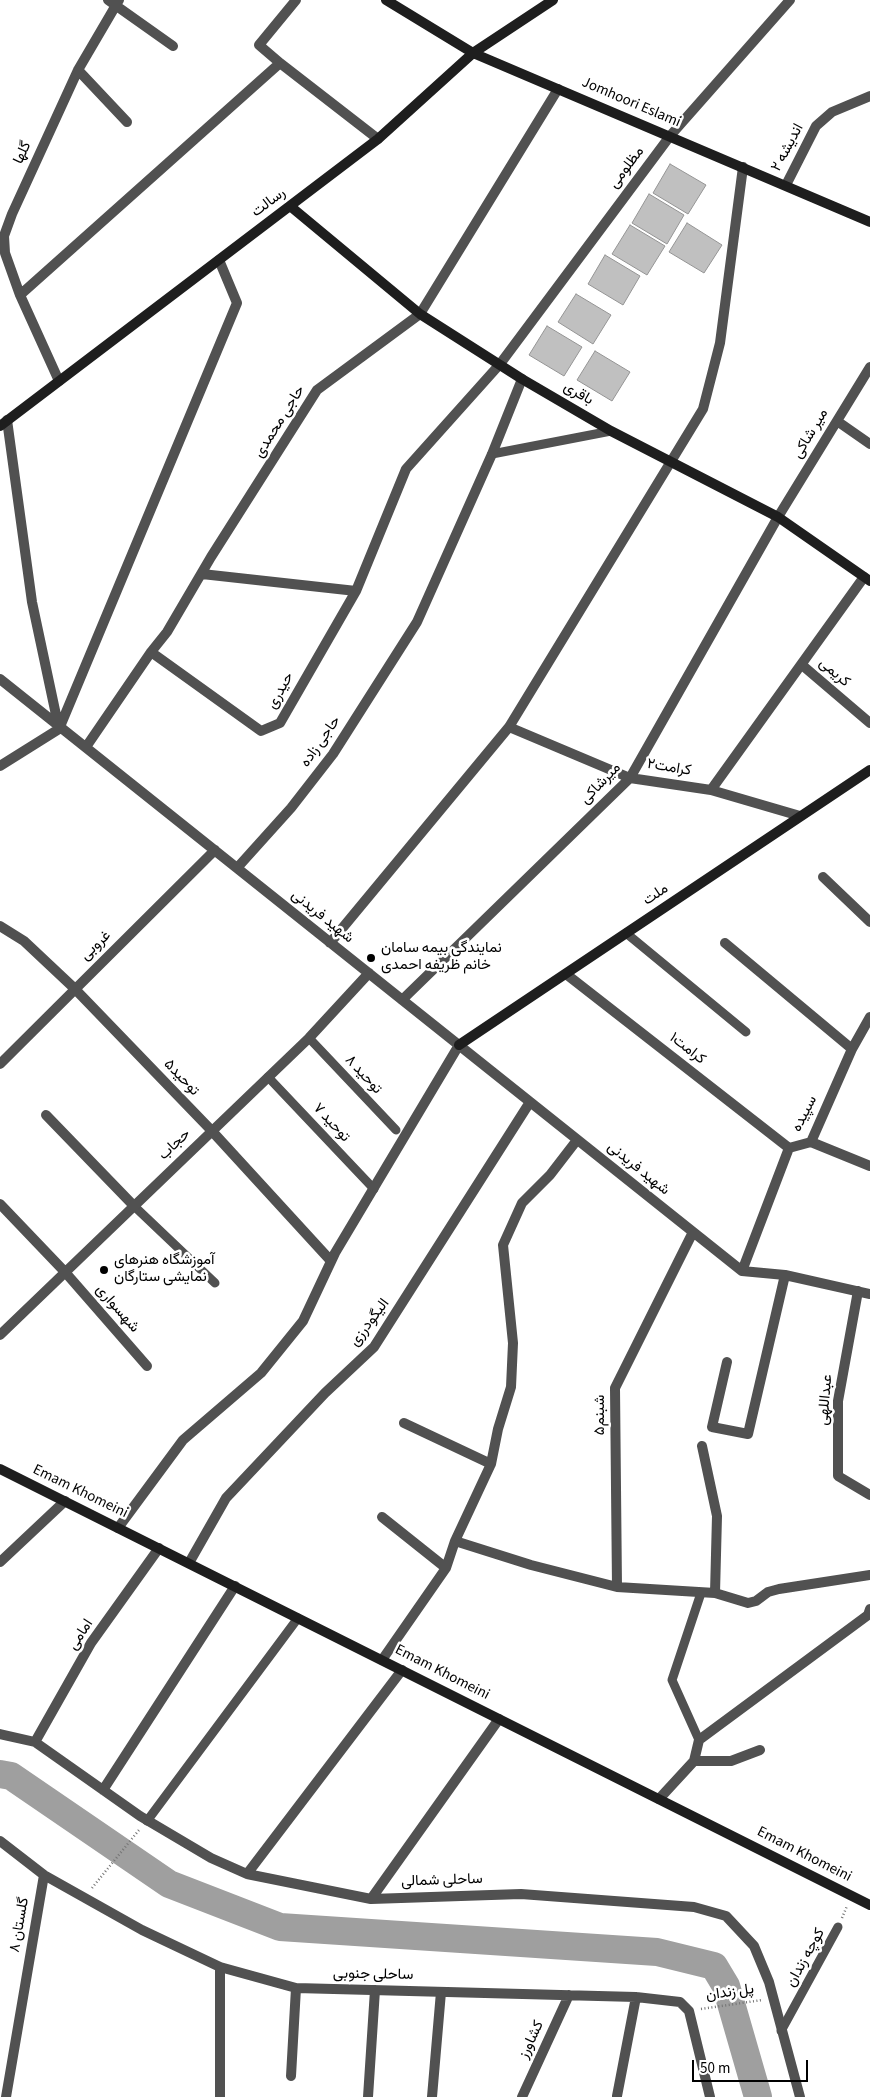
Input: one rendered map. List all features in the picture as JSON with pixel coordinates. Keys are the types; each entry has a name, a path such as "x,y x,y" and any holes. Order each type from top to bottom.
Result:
{"street":[{"path":"296,0 259,45 378,140"},
{"name":"Jomhoori Eslami","path":"386,0 473,53 870,222"},
{"name":"رسالت","path":"4,423 378,140 473,53 553,0"},
{"name":"مظلومی","path":"356,591 406,469 500,364 670,136 790,0"},
{"path":"114,2 173,46"},
{"name":"گلها","path":"59,381 20,295 5,253 4,236 12,214 78,70 114,2"},
{"path":"20,295 280,63"},
{"path":"78,70 127,122"},
{"name":"حاجی محمدی","path":"86,747 151,652 168,632 317,390 420,314 558,89"},
{"name":"اندیشه ۲","path":"786,185 816,126 832,112 870,96"},
{"path":"330,943 509,727 670,460 703,409 720,344 743,167"},
{"name":"باقری","path":"290,206 420,314 522,379 612,431 778,517 867,579"},
{"path":"0,766 59,728 237,303 219,260"},
{"name":"میر شاکی","path":"778,517 870,367"},
{"name":"حاجی زاده","path":"237,868 291,808 333,754 417,622 492,454 522,379"},
{"path":"837,421 870,444"},
{"path":"4,423 32,602 47,681 59,728"},
{"name":"میرشاکی","path":"402,1000 630,778 778,517"},
{"path":"202,574 356,591"},
{"path":"711,790 867,579"},
{"name":"حیدری","path":"151,652 261,731 280,723 356,591"},
{"name":"کریمی","path":"802,665 870,723"},
{"name":"شهید فریدنی","path":"0,679 59,728 86,747 742,1271"},
{"name":"کرامت۲","path":"509,727 630,778 711,790 800,816"},
{"name":"ملت","path":"459,1046 870,770"},
{"name":"غروبی","path":"0,1064 74,988 215,850"},
{"path":"823,877 870,922"},
{"name":"توحید۵","path":"0,926 24,941 74,988 211,1130 331,1261"},
{"path":"725,943 852,1049"},
{"name":"حجاب","path":"0,1335 211,1130 309,1038 368,974"},
{"name":"کرامت۱","path":"566,974 790,1148"},
{"name":"سپیده","path":"742,1271 790,1148 811,1142 852,1049 870,1017"},
{"path":"118,1528 183,1440 261,1373 303,1321 331,1261 459,1046"},
{"name":"الیگودرزی","path":"189,1563 226,1498 325,1393 374,1347 530,1102"},
{"path":"46,1115 134,1206"},
{"path":"382,1660 446,1568 455,1542 491,1464 498,1429 510,1387 512,1369 513,1343 503,1245 522,1203 550,1175 577,1140"},
{"path":"811,1142 870,1166"},
{"name":"شهسواری","path":"0,1204 65,1272 147,1366"},
{"name":"شبنم۵","path":"617,1587 615,1388 693,1232"},
{"path":"742,1271 785,1276 870,1294"},
{"path":"727,1362 712,1427 748,1434 785,1276"},
{"name":"عبداللهی","path":"858,1291 838,1401 838,1476 870,1495"},
{"path":"404,1423 491,1464"},
{"path":"702,1446 717,1516 715,1593"},
{"name":"Emam Khomeini","path":"0,1470 870,1905"},
{"path":"0,1562 65,1501"},
{"path":"382,1517 446,1568"},
{"path":"455,1542 531,1565 617,1587 715,1593 748,1603 756,1601 768,1592 779,1589 870,1575"},
{"name":"امامی","path":"35,1742 91,1643 159,1548"},
{"path":"103,1790 235,1586"},
{"path":"659,1800 694,1761 699,1740 868,1614 870,1609"},
{"path":"247,1874 402,1670"},
{"path":"371,1898 499,1719"},
{"name":"ساحلی شمالی","path":"0,1734 35,1742 146,1821 211,1858 247,1874 371,1898 521,1894 694,1907 726,1916 754,1946 774,1999 800,2097"},
{"path":"694,1761 731,1761 760,1750"},
{"name":"ساحلی جنوبی","path":"0,1842 44,1875 83,1899 142,1930 220,1967 296,1988 636,1997 680,2002 689,2011"},
{"name":"گلستان ۸","path":"6,2097 44,1875"},
{"path":"220,1967 220,2097"},
{"path":"291,2076 296,1988"},
{"path":"368,2097 375,1990"},
{"path":"432,2097 442,1992"},
{"name":"کشاورز","path":"522,2097 569,1995"},
{"path":"617,2096 636,1997"},
{"path":"689,2011 710,2097"}],"lane":[{"path":"492,454 612,431"},
{"path":"626,933 746,1032"},
{"name":"توحید ۸","path":"309,1038 396,1130"},
{"name":"توحید ۷","path":"268,1077 374,1188"},
{"path":"134,1206 215,1283"},
{"path":"699,1740 672,1680 702,1593"},
{"path":"146,1821 298,1618"},
{"name":"کوچه زندان","path":"781,2031 838,1927"}],"path":[{"path":"83,1899 146,1821"},
{"name":"کوچه زندان","path":"838,1927 851,1896"},
{"name":"پل زندان","path":"689,2011 774,1999"}],"building":[{"path":"670,164 706,185 688,214 653,193"},
{"path":"649,194 684,215 667,244 632,223"},
{"path":"687,223 722,245 704,273 669,252"},
{"path":"630,225 665,246 647,275 612,254"},
{"path":"605,255 640,276 623,305 588,284"},
{"path":"576,294 611,315 593,344 558,322"},
{"path":"547,326 582,347 564,376 529,355"},
{"path":"595,351 630,372 612,401 577,380"}],"waterway":[{"path":"0,1774 11,1776 169,1884 280,1927 657,1952 714,1966 726,1986 758,2097"}],"place":[{"name":"نمایندگی بیمه سامان خانم ظریفه احمدی","path":"371,958"},
{"name":"آموزشگاه هنرهای نمایشی ستارگان","path":"104,1270"}]}
